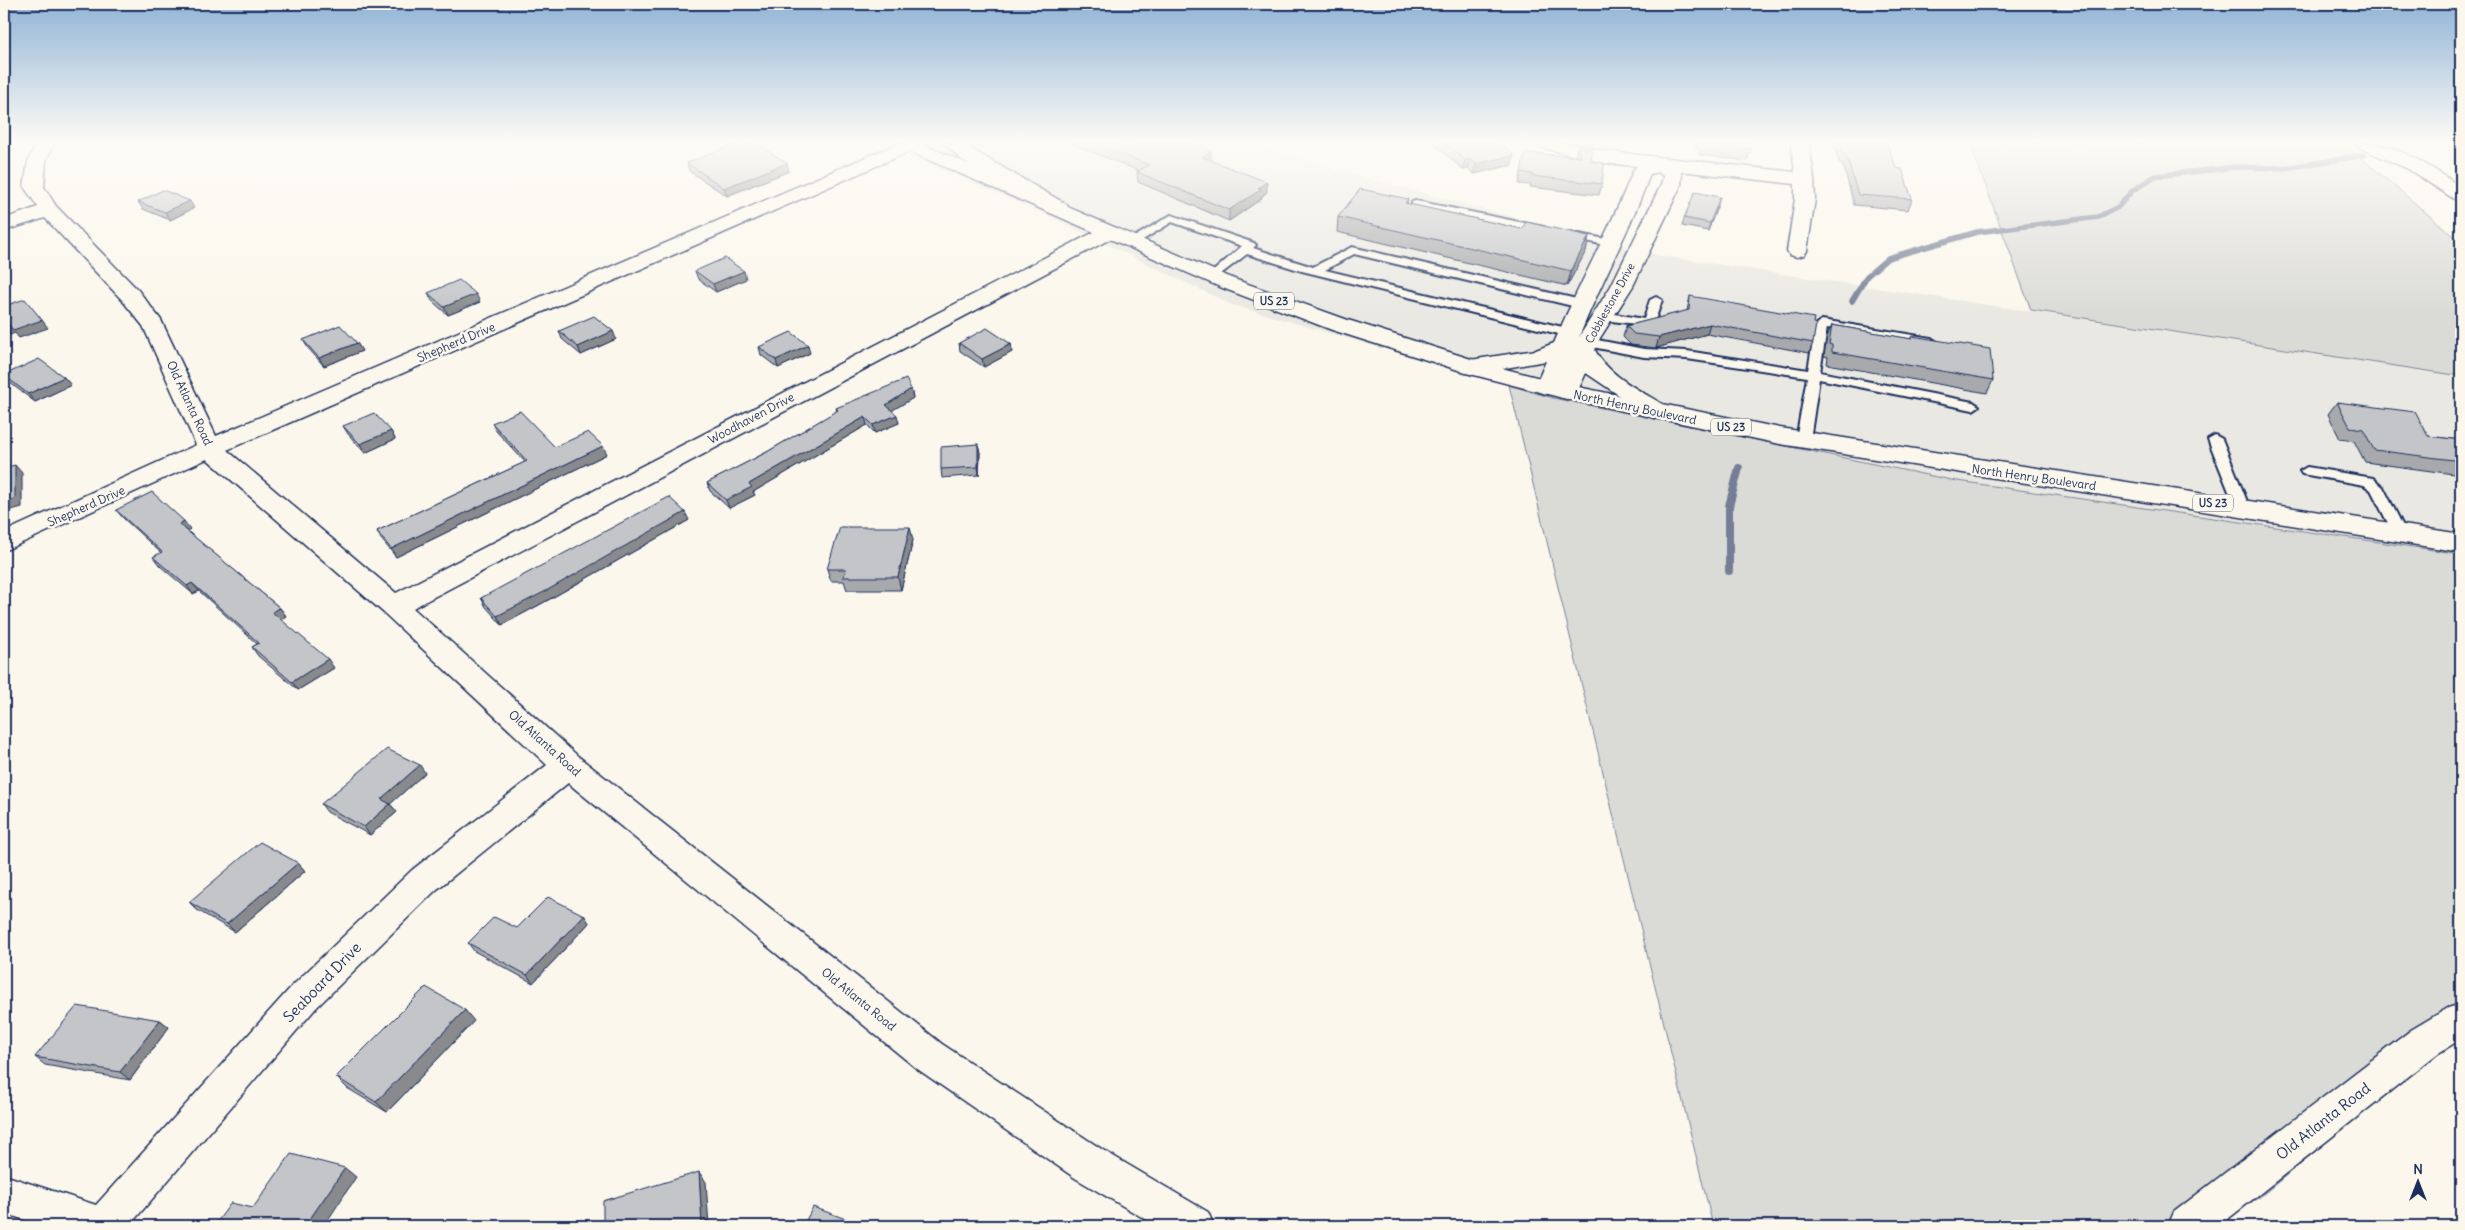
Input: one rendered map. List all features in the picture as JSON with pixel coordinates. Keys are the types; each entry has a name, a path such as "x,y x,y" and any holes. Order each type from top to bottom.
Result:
{"main road":[{"name":"Old Atlanta Road","path":"43,200 49,210 130,295 153,325 210,448 394,606 568,766 929,1056 1089,1164 1194,1226"},
{"name":"Shepherd Drive","path":"4,542 210,448 778,200"},
{"name":"North Henry Boulevard","path":"1040,200 1213,277 1340,325 1470,367 1557,390 1803,440 2461,543"},
{"path":"1045,200 1060,209"},
{"name":"Cobblestone Drive","path":"1579,342 1581,304 1631,200"},
{"name":"Cobblestone Drive","path":"1557,390 1579,342 1603,316 1622,286 1664,200"},
{"path":"1797,251 1803,200"},
{"path":"4,225 49,210"},
{"name":"Woodhaven Drive","path":"394,606 1109,232"},
{"path":"1470,367 1540,356 1579,342 1593,367 1606,378 1659,412"},
{"name":"Seaboard Drive","path":"102,1226 304,997 424,880 568,766"},
{"name":"Old Atlanta Road","path":"2188,1226 2424,1042 2461,1020"},
{"path":"4,1194 102,1226"}],"lane":[{"path":"1416,204 1611,243"},
{"path":"1132,242 1171,218 1250,245 1213,277"},
{"path":"1244,249 1579,342 1644,353 1687,355 1812,374 1973,406"},
{"path":"1315,270 1352,250 1581,304"},
{"path":"1603,316 1649,323 1656,300"},
{"path":"1803,440 1812,374 1822,324 1944,344"},
{"path":"2215,440 2244,509"},
{"path":"2307,471 2368,481 2376,487 2400,534"}],"shaded area":[{"path":"1013,200 1451,200 1656,255 2461,376 2461,554 1951,480 1553,398 1230,304"},
{"path":"1991,200 2411,200 2461,242 2461,376 2031,310"},
{"path":"1509,385 1553,398 1951,480 2461,554 2461,1030 2260,1197 2209,1226 1713,1226"}],"building":[{"path":"141,200 190,201 165,212 138,202"},
{"path":"1206,200 1244,200 1229,210"},
{"path":"1351,200 1407,200 1405,203 1522,229 1526,222 1589,236 1571,271 1338,217"},
{"path":"1691,200 1719,200 1710,223 1684,218"},
{"path":"725,258 744,271 713,284 695,271"},
{"path":"459,280 476,294 444,307 428,293"},
{"path":"1690,296 1814,318 1813,323 1816,324 1813,343 1710,324 1659,337 1634,334 1626,326 1689,310"},
{"path":"25,299 42,320 13,330 9,325 4,327 4,306"},
{"path":"594,316 613,331 578,347 559,331"},
{"path":"340,325 357,343 319,358 303,340"},
{"path":"1832,325 1912,339 1912,336 1990,349 1993,380 1832,352 1832,345 1829,344"},
{"path":"987,328 1011,344 982,359 959,343"},
{"path":"791,332 808,345 776,360 759,347"},
{"path":"39,359 64,377 28,394 4,375"},
{"path":"906,379 911,389 886,405 897,415 873,425 865,417 749,484 752,487 726,500 707,483 767,452 838,410 836,408"},
{"path":"2337,402 2415,412 2428,436 2461,440 2461,461 2374,450 2363,429 2350,427"},
{"path":"520,411 555,447 588,432 603,446 391,549 377,531 527,461 492,423"},
{"path":"374,413 391,431 360,444 343,426"},
{"path":"978,444 978,467 941,469 941,447"},
{"path":"15,465 15,499 4,502 4,468"},
{"path":"152,492 184,521 179,524 280,608 272,612 328,659 292,682 252,647 259,643 192,583 187,586 153,557 162,552 116,510"},
{"path":"669,497 685,512 546,591 497,616 481,598"},
{"path":"840,527 910,527 898,577 843,577 846,569 827,569"},
{"path":"387,749 420,765 381,799 390,804 364,827 321,804"},
{"path":"260,842 298,863 227,924 189,902"},
{"path":"548,897 584,915 527,975 468,943 494,917 517,928"},
{"path":"426,987 465,1010 376,1102 336,1077"},
{"path":"77,1006 160,1020 120,1072 35,1057"},
{"path":"291,1154 345,1168 305,1226 214,1226 231,1203 253,1208"},
{"path":"699,1172 702,1226 603,1226 603,1201"},
{"path":"813,1207 865,1226 803,1226"}],"waterway":[{"path":"1852,301 1867,276 1888,258 1977,232 2098,217 2118,207 2124,200"},
{"path":"1729,571 1729,506 1739,468"}]}
